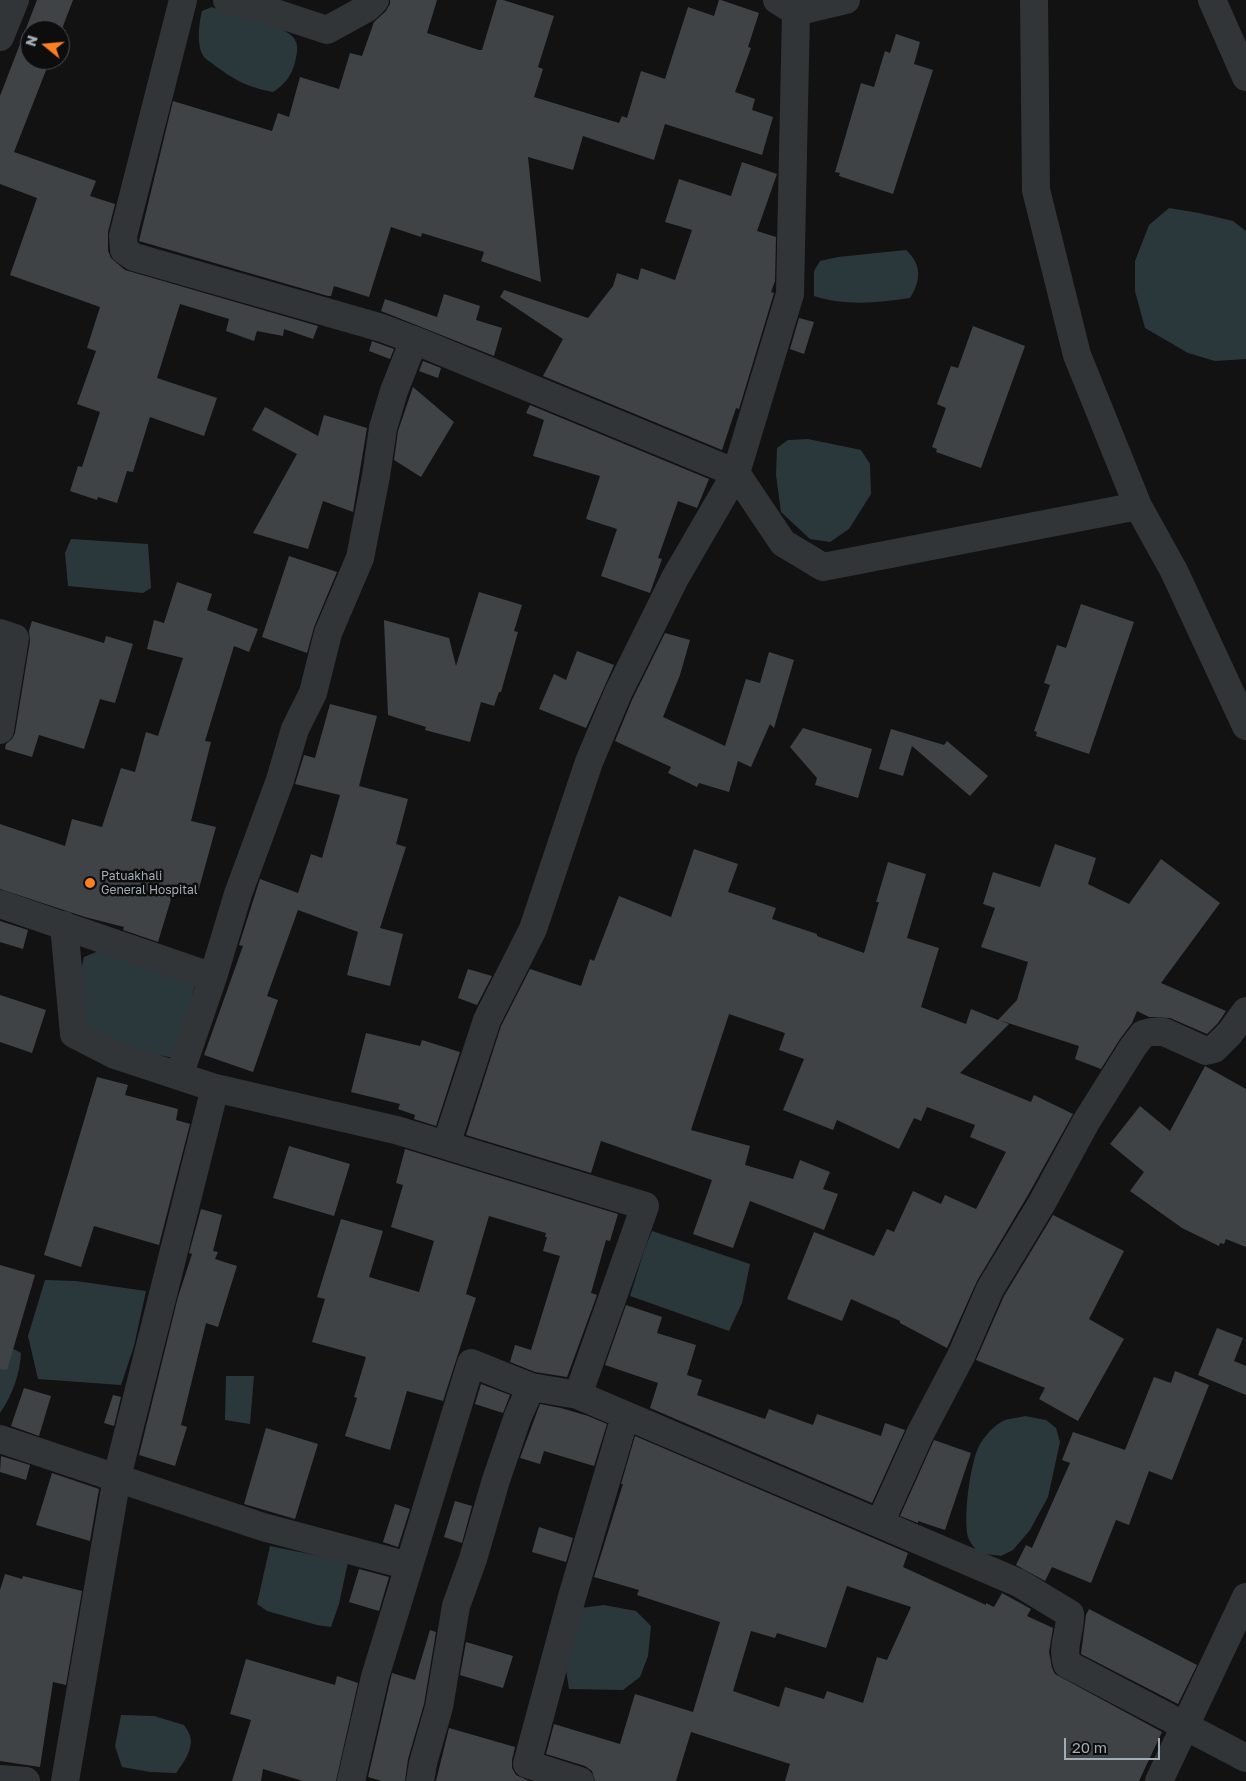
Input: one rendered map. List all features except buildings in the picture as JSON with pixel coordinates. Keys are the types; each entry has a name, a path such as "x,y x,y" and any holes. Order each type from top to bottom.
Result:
{"street":[{"path":"0,37 15,0"},
{"path":"183,0 123,236 124,250 134,257 382,328 736,473 783,543 823,567 1138,506"},
{"path":"227,0 260,8 327,30 367,8 375,0"},
{"path":"446,1145 488,1020 533,929 588,762 614,702 675,578 736,473 790,294 786,6 846,0"},
{"path":"1034,0 1036,190 1077,355 1138,506 1174,571 1246,726"},
{"path":"1212,0 1246,77"},
{"path":"179,1076 213,977 238,894 280,780 295,729 313,693 328,633 360,558 383,428 394,391 414,340"},
{"path":"0,633 15,638 0,730"},
{"path":"0,904 213,977"},
{"path":"64,925 74,1034 115,1055 214,1088 396,1130 645,1206 578,1395"},
{"path":"880,1523 920,1434 961,1356 990,1289 1042,1203 1086,1122 1133,1047 1143,1034 1164,1032 1206,1051 1214,1049 1230,1033 1246,1011"},
{"path":"65,1781 117,1477 214,1088"},
{"path":"351,1781 375,1677 471,1363 531,1387 578,1395 1019,1583 1070,1614 1071,1623 1064,1646 1067,1664 1246,1758"},
{"path":"420,1781 423,1763 439,1707 456,1606 473,1559 496,1480 518,1416 531,1387"},
{"path":"580,1781 524,1773 572,1597 621,1430"},
{"path":"0,1439 263,1527 409,1566"},
{"path":"1159,1781 1246,1597"},
{"path":"0,1778 26,1781"}],"shaded area":[{"path":"212,7 266,23 285,31 295,39 297,52 294,67 290,76 281,86 273,92 256,88 241,82 205,58 201,52 199,41 200,22 202,11"},
{"path":"1169,208 1233,221 1246,231 1246,359 1215,361 1188,353 1145,328 1135,291 1135,261 1149,225"},
{"path":"906,250 915,261 918,273 914,292 910,298 862,303 814,296 814,271 820,261 838,257"},
{"path":"808,439 861,450 870,464 871,494 849,529 830,542 810,539 781,512 776,475 777,448 788,440"},
{"path":"71,539 148,544 151,588 143,593 68,586 65,553"},
{"path":"101,950 196,982 174,1058 119,1048 80,1023 78,982 84,957"},
{"path":"652,1231 750,1264 742,1303 729,1331 630,1296"},
{"path":"45,1280 76,1281 146,1291 134,1346 121,1385 38,1379 28,1336"},
{"path":"0,1344 21,1353 15,1384 0,1413"},
{"path":"226,1376 254,1376 250,1424 225,1420"},
{"path":"1025,1416 1046,1420 1056,1428 1060,1442 1048,1497 1030,1530 1013,1550 1001,1556 978,1553 968,1537 966,1517 970,1478 976,1454 983,1439 999,1423"},
{"path":"270,1546 348,1562 339,1604 331,1627 267,1611 257,1604"},
{"path":"604,1605 636,1611 651,1626 648,1656 640,1677 623,1690 569,1689 565,1663 581,1608"},
{"path":"121,1715 154,1716 184,1725 191,1741 185,1761 176,1773 150,1772 122,1767 115,1746"}],"place":[{"name":"Patuakhali General Hospital","path":"90,883"}]}
